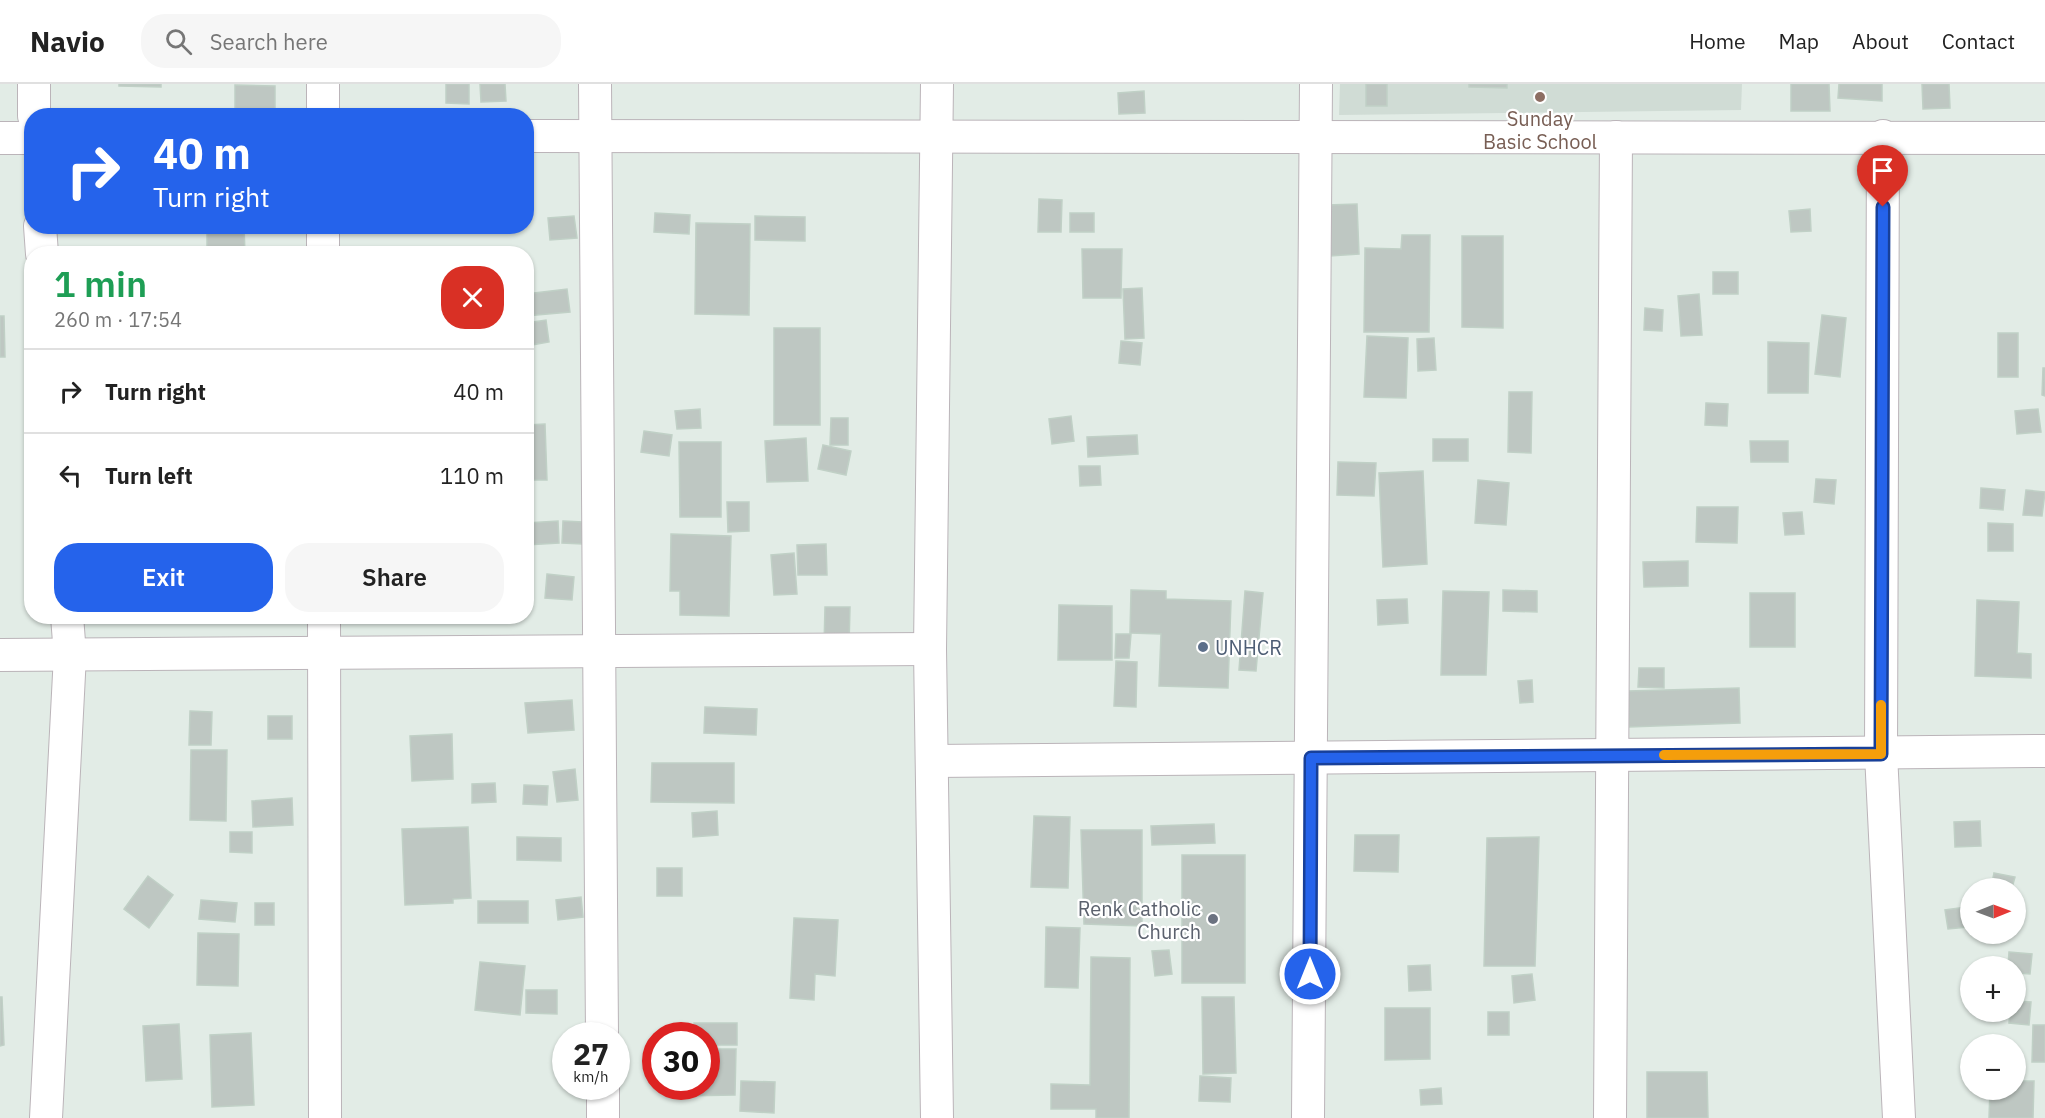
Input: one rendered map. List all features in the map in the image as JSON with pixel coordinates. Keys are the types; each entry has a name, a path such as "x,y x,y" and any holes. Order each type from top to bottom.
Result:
{"street":[{"path":"34,84 34,108"},
{"path":"323,84 323,108"},
{"path":"595,84 603,1022"},
{"path":"937,84 930,649 937,1118"},
{"path":"1308,1118 1316,84"},
{"path":"534,136 2045,138"},
{"path":"1883,136 1881,754 1899,1118"},
{"path":"1610,1118 1616,137"},
{"path":"0,138 24,138"},
{"path":"46,1118 70,656 68,624"},
{"path":"324,624 325,1118"},
{"path":"0,655 600,653 930,649"},
{"path":"933,761 2045,751"},
{"path":"603,1100 603,1118"}],"shaded area":[{"name":"Sunday Basic School","path":"1340,84 1742,84 1741,110 1339,115"}],"building":[{"path":"119,84 161,84 161,87 119,86"},
{"path":"446,84 469,84 469,104 446,103"},
{"path":"480,84 505,84 506,101 481,102"},
{"path":"1366,84 1387,84 1387,106 1366,106"},
{"path":"1469,84 1507,84 1507,88 1469,87"},
{"path":"1791,84 1829,84 1830,111 1791,111"},
{"path":"1839,84 1882,84 1882,101 1838,98"},
{"path":"1922,84 1949,84 1950,108 1923,109"},
{"path":"235,85 275,86 275,108 235,108"},
{"path":"1144,91 1145,113 1119,114 1118,93"},
{"path":"1039,199 1062,200 1061,232 1038,232"},
{"path":"1357,204 1359,254 1330,256 1327,205"},
{"path":"1810,209 1811,231 1791,232 1789,211"},
{"path":"655,213 690,215 689,234 654,232"},
{"path":"1070,213 1094,213 1094,232 1070,232"},
{"path":"574,216 577,238 550,240 548,218"},
{"path":"755,216 805,217 805,241 755,240"},
{"path":"696,223 750,224 749,315 695,314"},
{"path":"207,234 244,234 245,246 207,246"},
{"path":"1402,235 1430,235 1429,332 1364,332 1365,248 1401,249"},
{"path":"1462,236 1503,236 1503,328 1462,327"},
{"path":"1082,249 1122,249 1121,298 1083,298"},
{"path":"1713,272 1738,272 1738,294 1713,294"},
{"path":"1142,288 1144,338 1125,339 1123,289"},
{"path":"567,289 570,312 534,315 534,293"},
{"path":"1699,294 1702,335 1681,336 1678,296"},
{"path":"1645,308 1663,310 1662,331 1644,330"},
{"path":"1822,315 1846,318 1840,377 1815,374"},
{"path":"0,316 4,316 5,357 0,357"},
{"path":"546,320 549,342 534,345 534,322"},
{"path":"774,328 820,328 820,425 774,425"},
{"path":"1998,333 2018,333 2018,377 1998,377"},
{"path":"1367,336 1408,338 1406,398 1364,397"},
{"path":"1434,338 1436,370 1418,371 1417,339"},
{"path":"1121,341 1142,343 1140,365 1119,363"},
{"path":"1768,342 1809,343 1808,393 1768,393"},
{"path":"2043,368 2045,368 2045,396 2042,395"},
{"path":"1509,392 1532,392 1531,453 1508,452"},
{"path":"1706,403 1728,404 1727,426 1705,425"},
{"path":"700,409 701,428 677,429 675,411"},
{"path":"2038,409 2041,432 2017,434 2015,411"},
{"path":"1071,416 1074,441 1052,444 1049,419"},
{"path":"831,418 848,418 848,445 830,445"},
{"path":"545,424 547,480 534,480 534,425"},
{"path":"644,431 672,435 669,456 641,452"},
{"path":"1137,435 1138,454 1088,457 1087,437"},
{"path":"806,438 808,481 767,482 765,441"},
{"path":"1433,439 1468,439 1468,461 1433,461"},
{"path":"1750,441 1788,441 1788,462 1751,462"},
{"path":"679,442 721,442 721,517 680,517"},
{"path":"823,445 851,451 846,475 818,469"},
{"path":"1338,462 1376,463 1374,496 1337,495"},
{"path":"1079,466 1100,466 1101,485 1080,486"},
{"path":"1423,471 1427,564 1383,567 1379,473"},
{"path":"1816,479 1836,480 1834,504 1814,502"},
{"path":"1478,480 1509,483 1506,525 1475,523"},
{"path":"1981,488 2005,490 2003,510 1980,508"},
{"path":"2026,490 2045,492 2042,516 2023,515"},
{"path":"727,502 749,502 749,531 728,532"},
{"path":"1697,507 1738,507 1737,543 1696,542"},
{"path":"1802,512 1804,534 1785,535 1783,513"},
{"path":"558,521 559,543 534,545 534,522"},
{"path":"563,521 583,522 582,544 562,543"},
{"path":"1988,523 2013,524 2013,551 1988,551"},
{"path":"671,534 731,536 729,616 680,615 680,591 670,591"},
{"path":"826,544 827,575 798,575 797,545"},
{"path":"794,553 797,594 774,595 771,555"},
{"path":"1688,561 1688,586 1644,587 1643,562"},
{"path":"547,574 574,577 572,600 545,598"},
{"path":"1131,590 1166,591 1166,599 1231,601 1228,688 1159,686 1161,634 1130,633"},
{"path":"1503,590 1537,591 1537,612 1503,611"},
{"path":"1245,591 1263,593 1256,671 1239,670"},
{"path":"1443,591 1489,592 1486,675 1441,675"},
{"path":"1750,593 1795,593 1795,647 1750,647"},
{"path":"1407,599 1408,623 1378,625 1377,600"},
{"path":"1977,600 2019,602 2017,653 2031,654 2031,678 1975,676"},
{"path":"1059,605 1112,606 1112,660 1058,660"},
{"path":"825,607 850,607 849,646 824,646"},
{"path":"1116,634 1131,634 1129,658 1115,658"},
{"path":"1116,661 1137,662 1136,707 1114,706"},
{"path":"1639,668 1664,668 1664,688 1638,687"},
{"path":"1532,680 1533,702 1520,703 1518,681"},
{"path":"1739,688 1740,723 1629,727 1628,691"},
{"path":"572,700 574,730 528,733 525,703"},
{"path":"705,707 757,709 756,735 704,733"},
{"path":"190,711 212,712 211,745 189,745"},
{"path":"268,716 292,716 292,739 268,739"},
{"path":"452,734 453,779 412,781 410,736"},
{"path":"191,750 227,750 226,821 190,820"},
{"path":"652,763 734,763 734,803 651,802"},
{"path":"575,769 578,800 557,802 553,772"},
{"path":"495,783 496,802 472,803 472,784"},
{"path":"524,785 548,786 547,805 523,804"},
{"path":"292,798 293,825 253,827 252,801"},
{"path":"717,811 718,835 693,837 692,813"},
{"path":"1034,816 1070,817 1068,888 1031,887"},
{"path":"1980,821 1981,846 1955,847 1954,822"},
{"path":"1214,824 1215,843 1152,845 1151,826"},
{"path":"468,827 471,898 453,899 453,903 405,905 402,829"},
{"path":"1081,830 1142,830 1142,926 1084,924"},
{"path":"230,832 252,832 252,853 230,852"},
{"path":"1355,835 1399,835 1398,872 1354,871"},
{"path":"517,837 561,838 561,861 517,860"},
{"path":"1539,837 1535,966 1484,966 1487,838"},
{"name":"Renk Catholic Church","path":"1182,855 1245,855 1245,983 1182,983"},
{"path":"657,868 682,868 682,896 657,896"},
{"path":"1994,873 2015,877 2015,878 1993,878"},
{"path":"148,876 173,895 149,928 124,909"},
{"path":"581,897 583,917 558,920 556,900"},
{"path":"201,900 237,903 235,922 199,919"},
{"path":"478,901 528,901 528,923 478,923"},
{"path":"255,903 274,903 274,925 255,925"},
{"path":"1960,908 1960,928 1948,929 1945,910"},
{"path":"794,918 838,920 835,976 815,974 814,1000 790,998"},
{"path":"1046,927 1080,928 1078,988 1045,987"},
{"path":"198,933 239,934 238,986 197,985"},
{"path":"1169,950 1172,974 1155,976 1152,951"},
{"path":"2009,952 2032,954 2030,974 2026,974 2026,956 2009,956"},
{"path":"1091,957 1130,958 1129,1118 1096,1118 1096,1109 1051,1109 1051,1084 1090,1085"},
{"path":"480,962 525,966 520,1015 475,1010"},
{"path":"1430,965 1431,990 1409,991 1408,966"},
{"path":"1532,974 1535,1000 1514,1003 1512,976"},
{"path":"526,990 557,990 557,1014 526,1013"},
{"path":"0,997 2,997 4,1045 0,1046"},
{"path":"1202,997 1234,997 1236,1073 1203,1074"},
{"path":"2026,1002 2031,1002 2029,1025 2009,1023 2026,1022"},
{"path":"1385,1008 1430,1008 1430,1059 1385,1060"},
{"path":"1488,1012 1509,1012 1509,1035 1488,1035"},
{"path":"720,1023 737,1023 737,1045 720,1045"},
{"path":"179,1024 182,1079 146,1081 143,1026"},
{"path":"2033,1025 2045,1025 2045,1062 2032,1062"},
{"path":"251,1033 254,1105 212,1107 210,1035"},
{"path":"720,1049 736,1049 735,1095 720,1095"},
{"path":"1647,1072 1707,1072 1708,1118 1647,1118"},
{"path":"1200,1076 1231,1078 1230,1102 1199,1101"},
{"path":"741,1081 775,1082 774,1113 740,1111"},
{"path":"2026,1081 2034,1081 2033,1118 1989,1118 1990,1100 2026,1100"},
{"path":"1441,1088 1442,1104 1421,1105 1420,1090"}],"slow traffic":[{"path":"1664,755 1881,754 1881,705"}],"place":[{"name":"Sunday Basic School","path":"1540,97"},
{"name":"UNHCR","path":"1203,647"},
{"name":"Renk Catholic Church","path":"1213,919"}],"route":[{"path":"1310,974 1311,758 1881,754 1883,207"}]}
